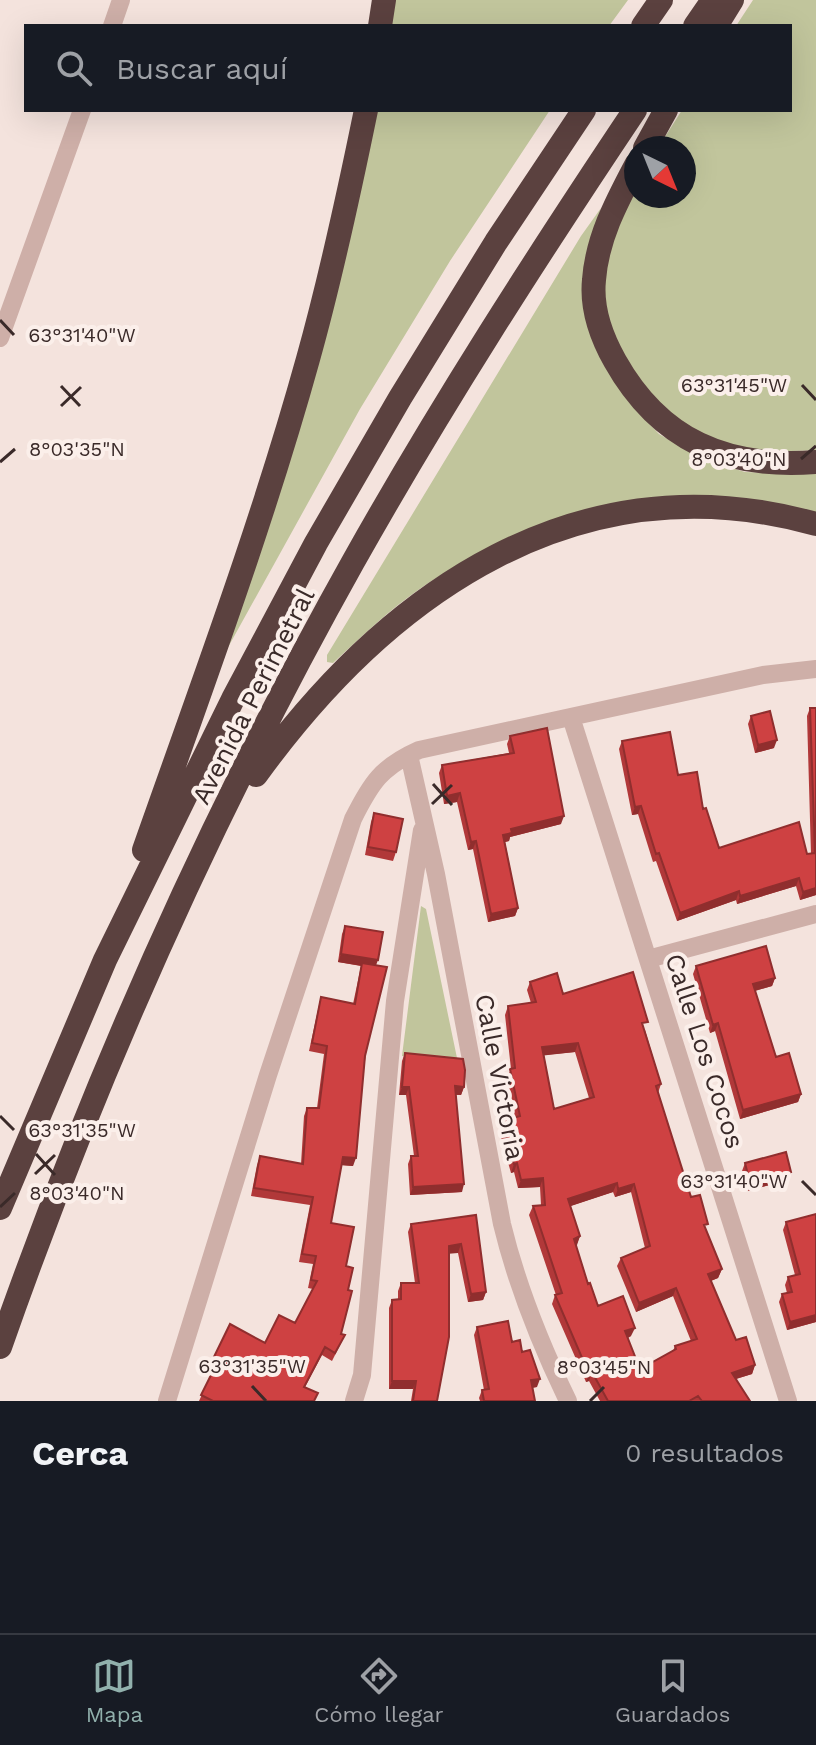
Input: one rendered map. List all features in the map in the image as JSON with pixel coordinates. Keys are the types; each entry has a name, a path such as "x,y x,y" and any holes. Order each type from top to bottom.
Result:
{"highway":[{"path":"380,24 384,0"},
{"path":"644,24 661,0"},
{"path":"696,24 713,0"},
{"path":"717,24 732,0"},
{"path":"105,960 197,702 309,358 366,112"},
{"name":"Avenida Perimetral","path":"0,1208 105,960 233,699 316,543 400,398 496,242 583,112"},
{"name":"Avenida Perimetral","path":"0,1347 84,1124 146,977 207,847 353,564 413,459 532,264 634,112"},
{"path":"652,136 665,112"},
{"path":"624,190 602,236 593,282 594,307 600,329 621,371 652,413 704,448 747,461 816,462"},
{"path":"207,847 292,727 348,664 390,625 427,597 511,549 565,527 646,509 697,506 752,510 816,524"}],"street":[{"path":"113,24 121,0"},
{"path":"0,338 81,112"},
{"path":"167,1401 268,1075 353,819 369,786 387,766 419,750 763,675 816,669"},
{"name":"Calle Los Cocos","path":"571,717 788,1401"},
{"name":"Calle Victoria","path":"409,755 514,1274 568,1401"},
{"path":"354,1401 363,1360 395,1001 424,820"},
{"path":"648,959 816,914"}],"green space":[{"path":"395,0 628,0 610,24 391,24"},
{"path":"753,0 816,0 816,450 747,449 720,442 689,427 672,415 641,383 628,365 610,326 605,306 605,275 607,260 627,208 696,208 696,136 666,136 681,112 792,112 792,24 737,24"},
{"path":"376,112 549,112 450,261 360,409 226,651"},
{"path":"601,208 586,257 628,401 659,434 700,458 745,472 816,472 816,513 764,501 712,497 661,498 610,506 561,519 513,537 466,560 398,605 333,663 327,662 327,655 581,236"},
{"path":"421,906 426,909 457,1058 402,1056"}],"building":[{"path":"810,708 816,708 816,888 803,892 799,878 740,896 739,891 680,913 641,806 635,807 622,741 670,732 678,775 697,772 703,809 706,808 719,848 799,822 807,854 815,853"},
{"path":"770,711 777,740 758,745 751,716"},
{"path":"547,728 564,816 511,829 512,833 503,835 518,908 491,914 476,841 471,842 460,793 447,796 442,765 514,753 510,736"},
{"path":"374,813 403,819 396,852 368,847"},
{"path":"345,926 383,932 378,960 341,954"},
{"path":"766,946 775,978 753,984 776,1057 789,1053 801,1094 743,1110 718,1023 713,1025 696,966"},
{"path":"362,963 387,967 365,1056 356,1158 343,1157 331,1223 354,1227 346,1266 353,1268 348,1290 352,1291 341,1334 345,1335 335,1353 325,1347 304,1387 318,1393 314,1401 213,1401 201,1395 215,1367 210,1365 230,1324 265,1343 279,1315 295,1323 317,1281 311,1280 316,1256 302,1254 313,1197 254,1188 260,1156 303,1164 307,1108 319,1108 327,1046 312,1043 321,997 355,1004"},
{"path":"633,972 648,1022 642,1023 661,1084 656,1086 691,1197 700,1195 708,1224 704,1225 722,1269 708,1274 736,1340 746,1337 755,1365 732,1373 750,1401 702,1401 698,1396 689,1401 608,1401 592,1372 589,1374 555,1295 562,1293 533,1206 545,1205 543,1178 521,1180 502,1121 520,1116 510,1069 515,1068 508,1006 536,1002 530,982 557,973 563,994","holes":["578,1043 594,1097 554,1109 542,1047","617,1183 618,1189 634,1184 650,1246 621,1258 639,1303 676,1288 697,1339 675,1346 676,1349 640,1369 625,1331 635,1328 623,1296 598,1306 588,1284 574,1239 580,1236 568,1199"]},
{"path":"405,1053 463,1059 464,1087 455,1086 464,1184 413,1187 411,1156 418,1156 409,1087 402,1087"},
{"path":"786,1152 791,1172 750,1183 745,1163"},
{"path":"816,1214 816,1315 790,1322 782,1294 792,1292 788,1277 800,1274 786,1222"},
{"path":"476,1215 486,1292 471,1294 461,1244 449,1246 449,1337 437,1401 413,1401 416,1381 392,1381 392,1300 401,1299 401,1283 419,1283 411,1224"},
{"path":"508,1321 512,1342 520,1340 522,1352 530,1350 540,1379 531,1380 535,1401 484,1401 482,1390 489,1389 477,1327"}]}
